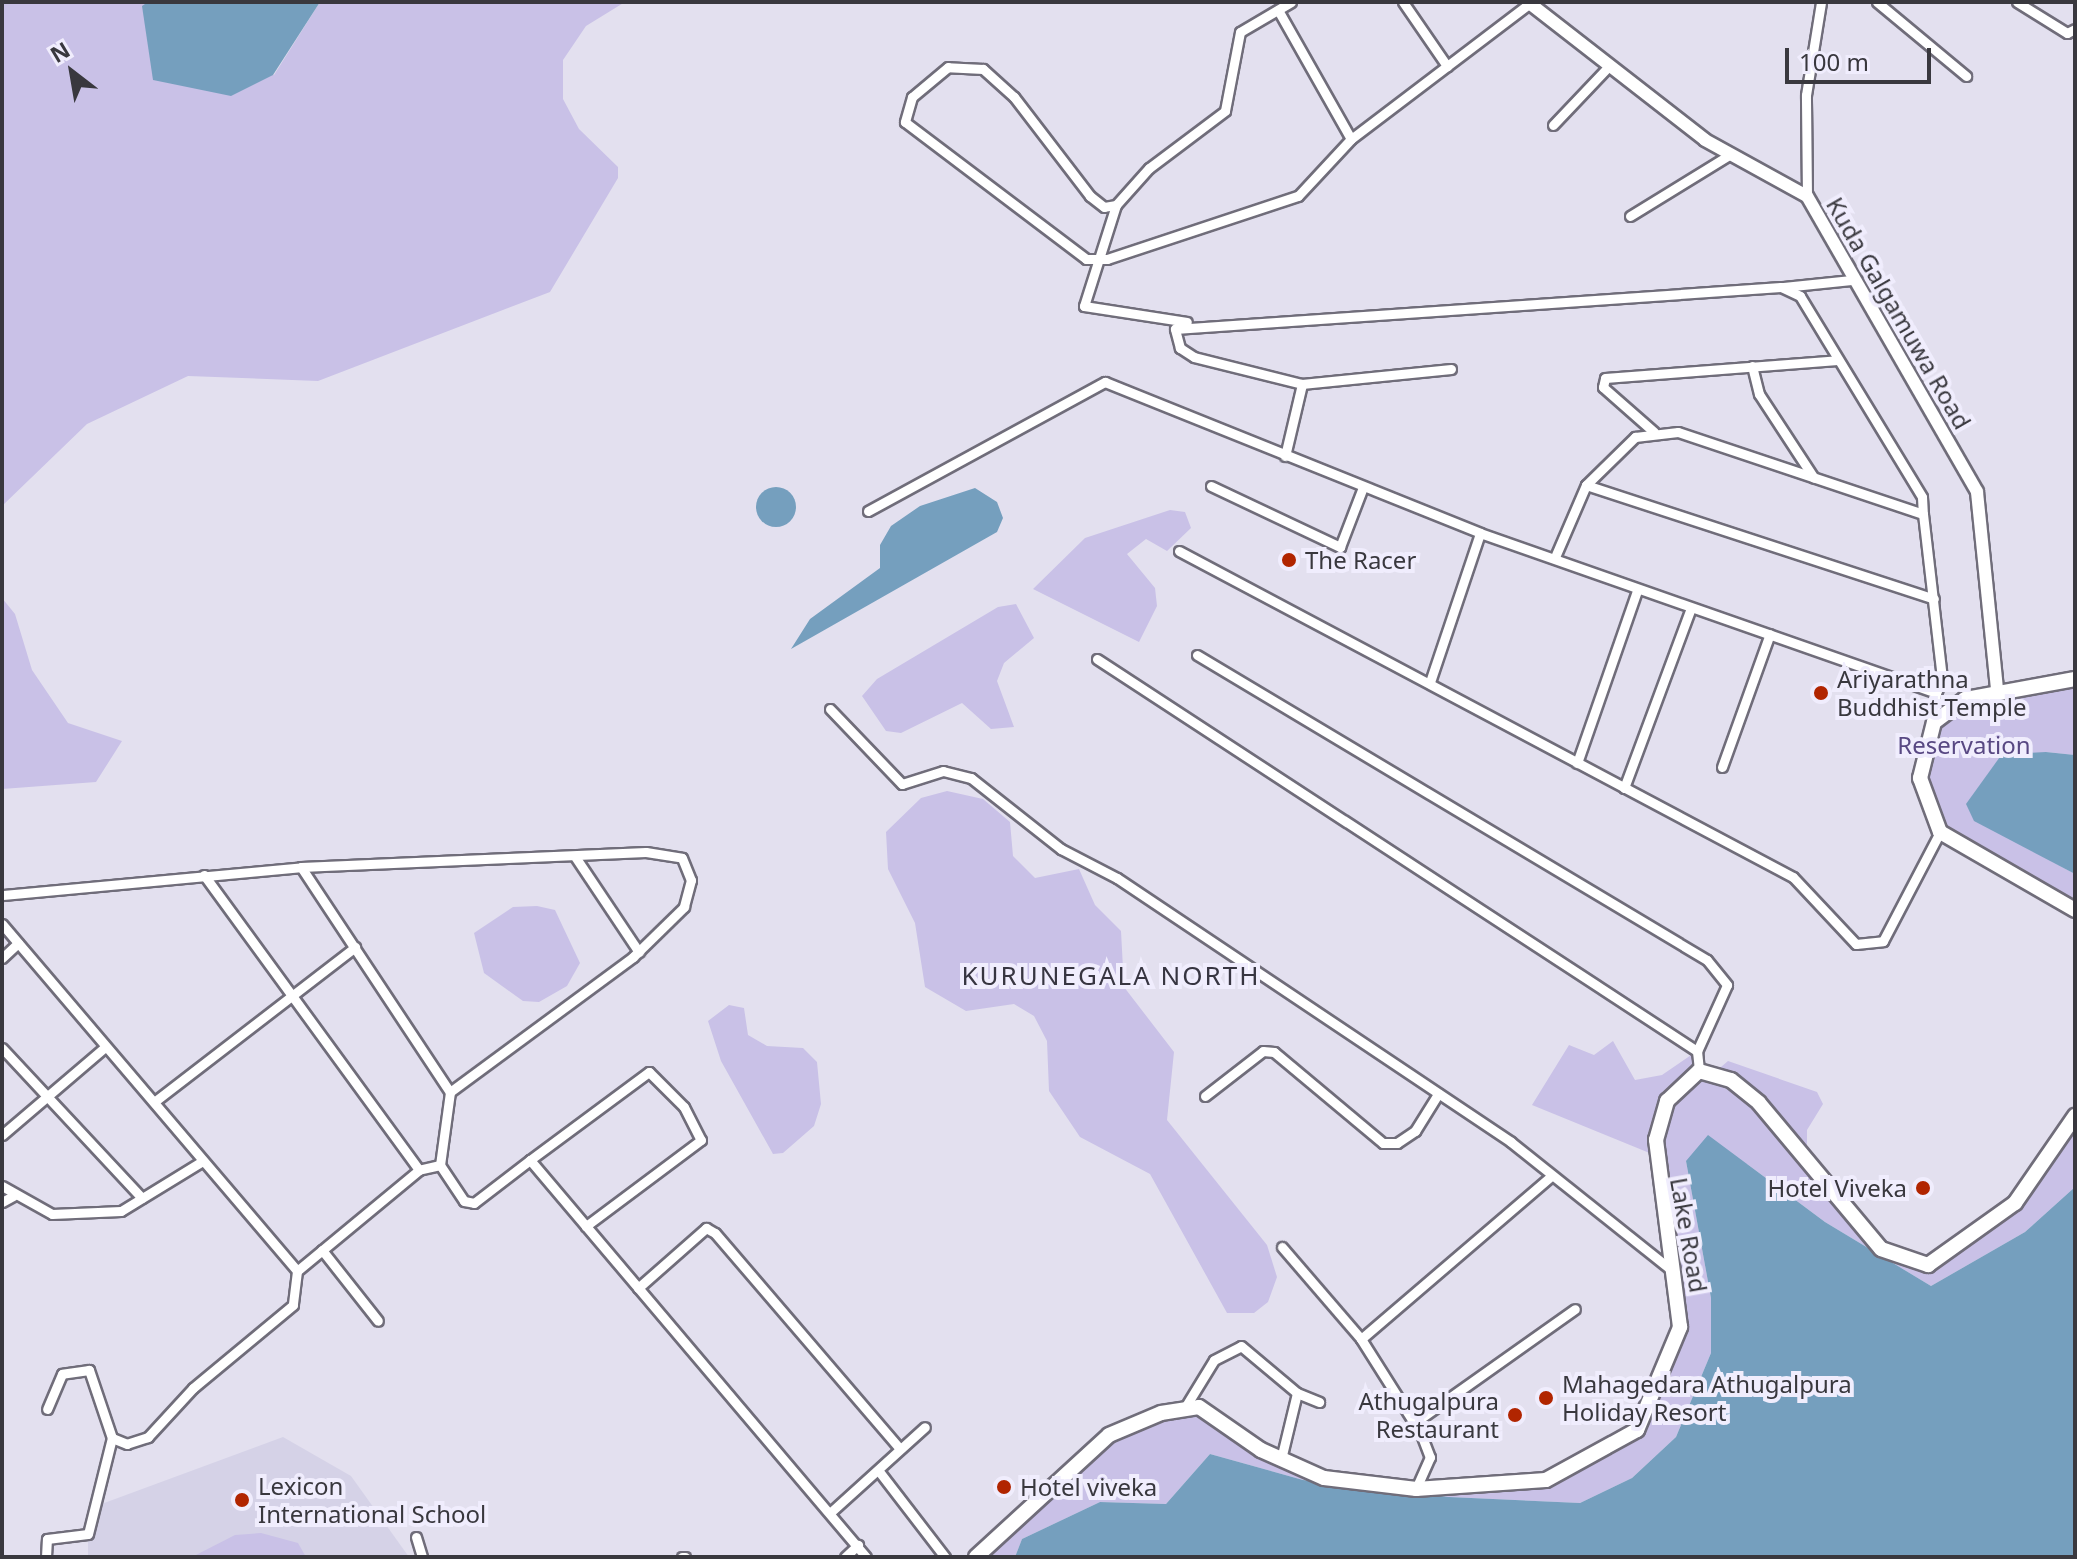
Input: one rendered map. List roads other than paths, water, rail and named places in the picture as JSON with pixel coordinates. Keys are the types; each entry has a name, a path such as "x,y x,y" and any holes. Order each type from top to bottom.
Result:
{"main road":[{"path":"2075,679 1997,690 1965,699 1934,722 1920,778 1940,832 2075,910"},
{"path":"1699,1071 1731,1080 1759,1103 1881,1249 1928,1265 2015,1203 2075,1116"},
{"name":"Lake Road","path":"1184,1409 1199,1407 1281,1459 1324,1478 1416,1489 1546,1480 1637,1430 1680,1327 1675,1274 1657,1189 1656,1140 1667,1101 1699,1071"},
{"path":"976,1557 1109,1435 1184,1409"}],"street":[{"path":"1194,324 1084,306 1095,260 1116,205 1149,168 1225,111 1240,32 1291,2"},
{"path":"1403,2 1447,66"},
{"path":"1807,196 1806,95 1821,2"},
{"path":"1877,2 1966,76"},
{"path":"2017,2 2067,33 2075,29"},
{"path":"1095,260 1282,204 1312,186 1351,139 1529,3"},
{"name":"Kuda Galgamuwa Road","path":"1529,3 1729,155 1807,196 1852,280 1977,492 1997,690"},
{"path":"1278,10 1351,139"},
{"path":"1553,125 1609,66"},
{"path":"1095,260 903,114 948,67 983,69 1014,97 1090,196 1104,207 1116,205"},
{"path":"1630,216 1729,155"},
{"path":"1451,369 1302,384 1194,357 1174,337 1175,329 1194,324 1771,288 1852,280"},
{"path":"1771,288 1800,296 1922,497 1942,679 1936,693 1934,722"},
{"path":"1654,432 1603,387 1605,378 1837,360"},
{"path":"1752,366 1759,394 1814,478"},
{"path":"868,511 1101,382 1480,533 1555,557 1637,591 1936,693"},
{"path":"1285,456 1302,384"},
{"path":"1555,557 1586,485 1619,447 1654,432 1678,432 1923,514"},
{"path":"1586,485 1934,599"},
{"path":"1211,486 1340,547 1363,487"},
{"path":"1430,682 1480,533"},
{"path":"1179,551 1793,877 1856,944 1871,946 1883,941 1940,832"},
{"path":"1577,763 1637,591"},
{"path":"1624,788 1691,608"},
{"path":"1722,767 1770,634"},
{"path":"1197,655 1707,960 1727,985 1697,1051 1699,1071"},
{"path":"1097,659 1697,1051"},
{"path":"830,709 902,784 943,771 971,778 1061,849 1117,878 1438,1094 1675,1274"},
{"path":"576,858 639,952"},
{"path":"2,895 301,867 576,858 682,858 691,880 684,907 639,952 450,1092"},
{"path":"301,867 450,1092 440,1165 464,1201 474,1203 649,1072 684,1107 701,1140 586,1226"},
{"path":"204,875 419,1170"},
{"path":"2,924 154,1102 201,1162 297,1271"},
{"path":"2,958 18,943"},
{"path":"154,1102 355,947"},
{"path":"2,1135 105,1047"},
{"path":"2,1048 49,1093 142,1198"},
{"path":"1205,1096 1263,1051 1274,1052 1383,1143 1397,1143 1415,1131 1438,1094"},
{"path":"530,1160 832,1511 866,1557"},
{"path":"2,1186 13,1196 52,1214 121,1211 201,1162"},
{"path":"112,1438 127,1444 148,1437 193,1388 293,1305 297,1271 419,1170 440,1165"},
{"path":"1361,1339 1549,1178"},
{"path":"2,1202 13,1196"},
{"path":"638,1288 706,1228 715,1233 900,1449"},
{"path":"1282,1247 1361,1339 1414,1423 1430,1457 1416,1489"},
{"path":"322,1250 378,1321"},
{"path":"1414,1423 1575,1309"},
{"path":"1184,1409 1214,1360 1241,1346 1297,1393 1319,1402"},
{"path":"46,1557 47,1539 88,1534 112,1438 89,1370 62,1374 47,1409"},
{"path":"1281,1459 1297,1393"},
{"path":"832,1511 925,1427"},
{"path":"878,1470 945,1557"},
{"path":"416,1537 422,1557"},
{"path":"845,1557 858,1545"}],"water":[{"path":"148,2 320,2 273,75 231,96 153,80 142,6"},
{"path":"776,487 790,493 796,507 790,521 776,527 762,521 756,507 762,493"},
{"path":"975,488 997,502 1003,518 997,532 791,649 810,619 880,568 880,545 891,526 920,506"},
{"path":"2046,752 2075,755 2075,874 1974,821 1966,804 2002,754"},
{"path":"1708,1135 1825,1222 1931,1286 2025,1232 2075,1187 2075,1557 1015,1557 1022,1539 1100,1502 1166,1504 1210,1454 1303,1480 1449,1497 1580,1503 1632,1478 1676,1437 1711,1353 1711,1298 1686,1161"}],"place":[{"name":"The Racer","path":"1289,560"},
{"name":"Ariyarathna Buddhist Temple","path":"1821,693"},
{"name":"Hotel Viveka","path":"1923,1188"},
{"name":"Mahagedara Athugalpura Holiday Resort","path":"1546,1398"},
{"name":"Athugalpura Restaurant","path":"1515,1415"},
{"name":"Hotel viveka","path":"1004,1487"},
{"name":"Lexicon International School","path":"242,1500"}],"district":[{"name":"KURUNEGALA NORTH","path":"1111,976"}],"park label":[{"name":"Reservation","path":"1964,745"}]}
